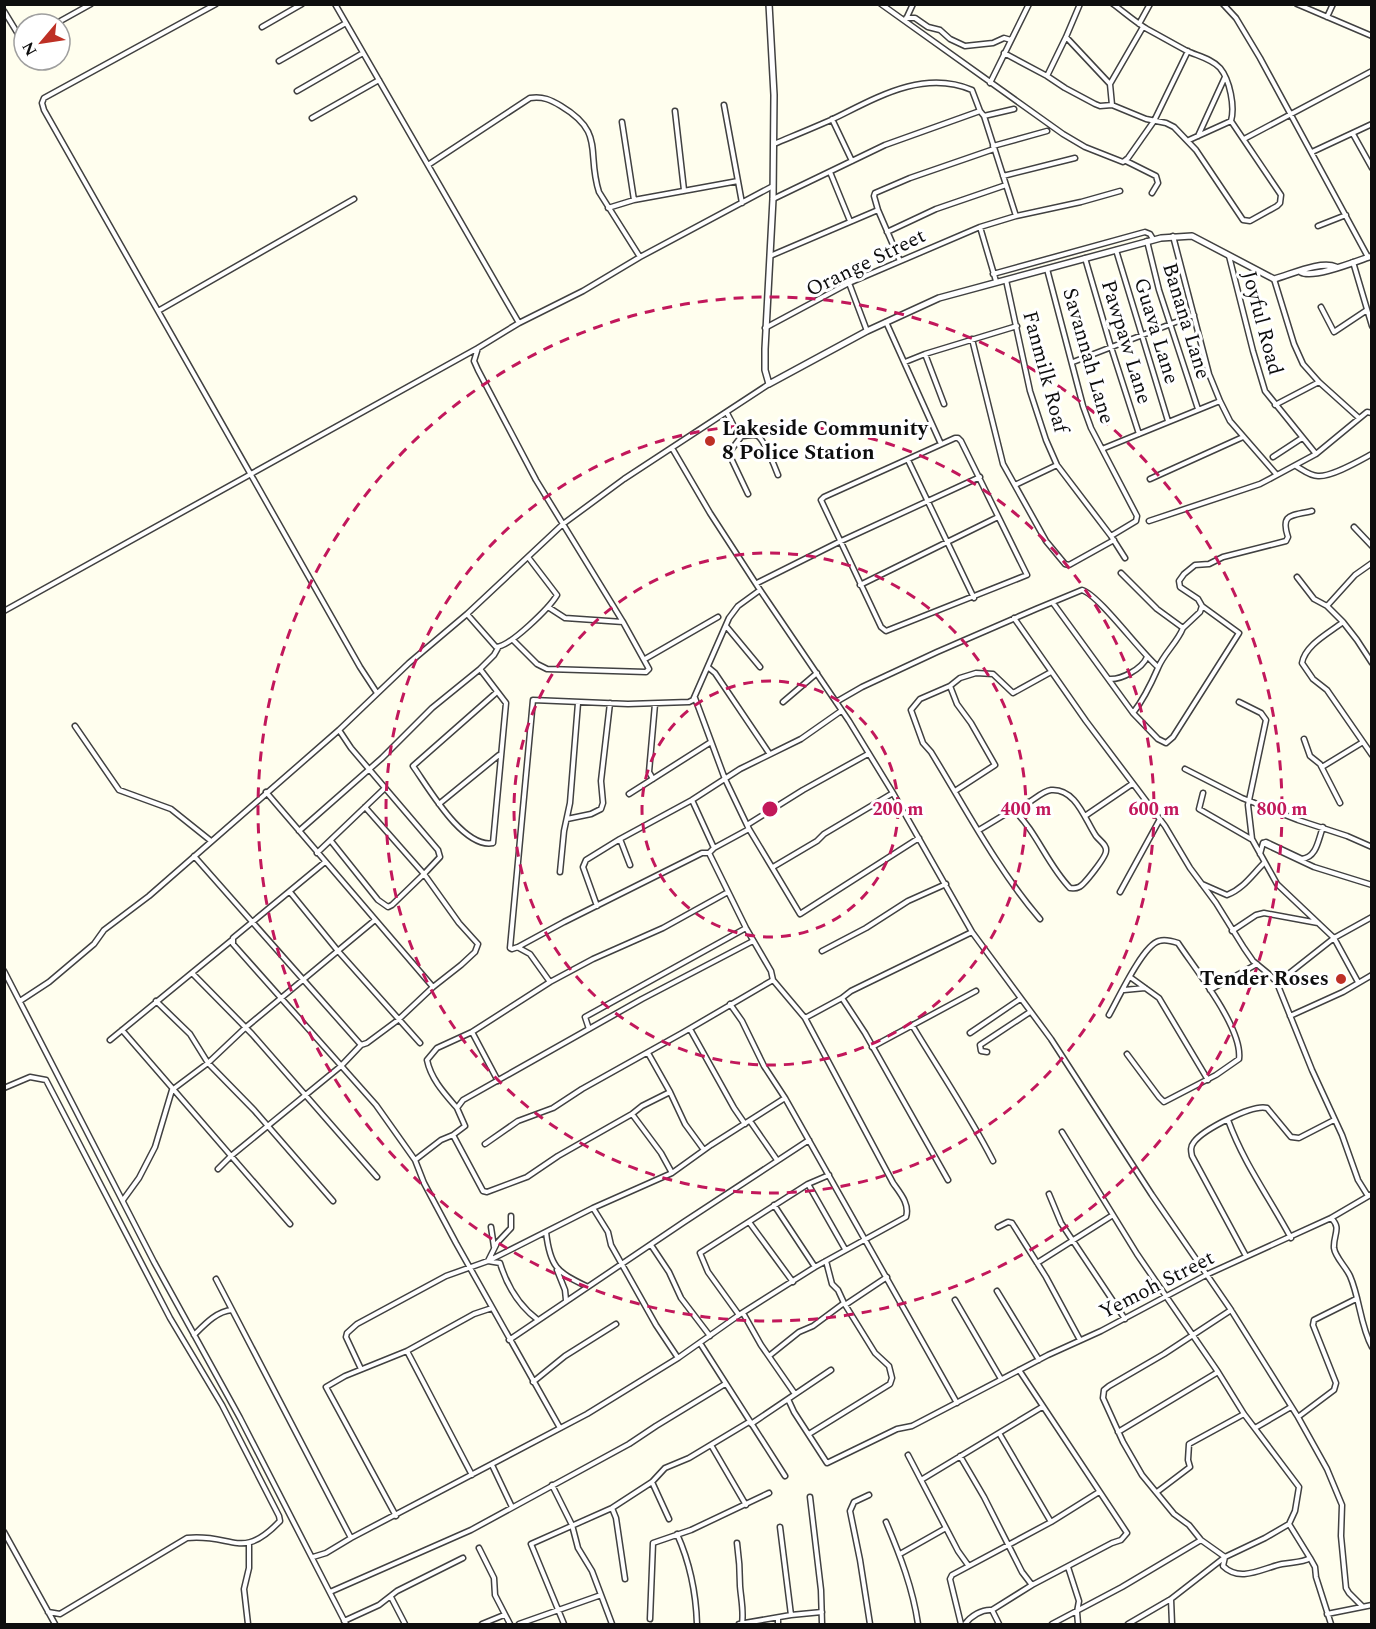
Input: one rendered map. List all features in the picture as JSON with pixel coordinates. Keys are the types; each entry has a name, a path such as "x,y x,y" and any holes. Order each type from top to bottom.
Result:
{"street":[{"path":"72,15 91,4"},
{"path":"216,4 44,98 42,103 376,693"},
{"path":"262,27 302,4"},
{"path":"335,4 519,323"},
{"path":"769,4 774,94 773,199 765,328 765,370 769,384"},
{"path":"881,4 990,83 1085,147 1123,162 1126,161 1156,176 1158,183 1152,193"},
{"path":"904,20 913,4"},
{"path":"990,83 1029,4"},
{"path":"1047,76 1080,4"},
{"path":"1004,52 1095,104 1112,105 1174,127 1189,140 1242,220 1250,221 1277,206 1281,195 1231,121 1232,109 1225,77 1215,64 1143,27 1113,4"},
{"path":"1139,24 1150,4"},
{"path":"20,1001 48,982 92,946 104,930 150,896 339,730 376,693 563,524 617,484 769,384 886,321 939,298 1154,239 1192,236 1274,279 1301,272 1305,274 1329,271 1370,256 1251,42 1236,18 1223,4"},
{"path":"1298,4 1371,36"},
{"path":"1327,17 1334,4"},
{"path":"4,11 12,24"},
{"path":"904,20 915,18 965,46 993,44 1004,38 1011,40"},
{"path":"279,61 346,23"},
{"path":"1112,105 1110,84 1143,27"},
{"path":"1066,37 1110,84"},
{"path":"1126,161 1154,121 1188,51"},
{"path":"297,91 363,53"},
{"path":"1244,139 1371,71"},
{"path":"1198,136 1225,77"},
{"path":"312,118 379,80"},
{"path":"774,144 885,94 921,82 960,84 972,90 984,116 1016,216"},
{"path":"428,165 530,98 545,98 566,109 589,130 596,182 608,208 640,257"},
{"path":"724,105 742,203"},
{"path":"984,116 1014,109"},
{"path":"675,111 684,190"},
{"path":"773,199 885,145 980,111"},
{"path":"832,119 852,161"},
{"path":"1189,140 1231,121"},
{"path":"622,122 634,200"},
{"path":"1312,152 1371,124"},
{"path":"900,261 878,210 875,193 920,174 1047,131"},
{"path":"1353,134 1371,168"},
{"path":"1003,176 1075,158"},
{"path":"830,172 850,221"},
{"path":"608,208 634,200 738,181"},
{"path":"887,232 936,209 1007,185"},
{"path":"4,611 478,348 519,323 583,291 640,257 773,186"},
{"name":"Orange Street","path":"765,328 823,299 849,283 980,226 1120,191"},
{"path":"158,311 354,199"},
{"path":"770,256 878,210"},
{"path":"1318,226 1346,215"},
{"path":"980,226 996,281"},
{"path":"993,274 1145,232 1154,239"},
{"path":"1173,236 1209,374 1220,401 1230,421 1277,475"},
{"name":"Banana Lane","path":"1147,241 1170,324 1198,409"},
{"name":"Guava Lane","path":"1116,250 1168,422"},
{"name":"Joyful Road","path":"1228,254 1261,381 1275,405 1316,454"},
{"name":"Pawpaw Lane","path":"1085,258 1138,434"},
{"path":"1353,262 1371,326"},
{"name":"Savannah Lane","path":"1047,268 1090,428 1137,516 1136,521 1112,538"},
{"name":"Fanmilk Roaf","path":"1006,279 1038,420 1057,465 1125,558"},
{"path":"1274,279 1298,356 1319,382 1359,418"},
{"path":"849,283 867,331"},
{"path":"1321,307 1334,332 1366,310"},
{"path":"1073,362 1194,315"},
{"path":"886,321 941,444"},
{"path":"905,362 1017,326"},
{"path":"972,339 1003,464 1046,541 1065,564 1073,565 1112,538"},
{"path":"478,348 474,361 536,480 623,622 649,669 646,672 547,669 537,664 513,640"},
{"path":"925,354 944,404"},
{"path":"1275,405 1319,382"},
{"path":"1102,449 1220,401"},
{"path":"1149,521 1260,484 1316,454 1367,412 1371,413"},
{"path":"727,413 741,437"},
{"path":"748,494 730,456 731,450 741,437 754,435 759,437 778,475"},
{"path":"1150,478 1243,437"},
{"path":"958,438 980,477 1026,575 886,631 881,627 860,585 821,500 941,444 958,438"},
{"path":"1274,457 1302,438"},
{"path":"672,448 710,513 836,702 893,793 972,932 1051,1039 1152,1195 1208,1274 1298,1417 1327,1469 1342,1505 1341,1536 1346,1588 1362,1606"},
{"path":"1296,466 1310,474 1322,476 1343,469 1371,454"},
{"path":"909,459 974,597"},
{"path":"1015,485 1057,465"},
{"path":"757,583 839,542 980,477"},
{"path":"1053,603 1133,713 1158,739 1166,743 1173,737 1239,633 1180,587 1180,578 1198,565 1209,564 1224,557 1286,541 1288,537 1285,520 1312,511"},
{"path":"860,585 998,516"},
{"path":"1354,527 1371,546"},
{"path":"299,831 369,769 432,708 480,669 498,648 513,640 548,607 557,595 528,557"},
{"path":"1327,606 1355,575 1370,564 1371,570"},
{"path":"1121,573 1167,618 1183,628"},
{"path":"1297,577 1314,599 1327,606 1343,622 1371,663"},
{"path":"760,590 738,606 729,618 695,698 689,702 655,704 533,700 509,945 512,949 518,948 702,853 709,853 802,790 868,754"},
{"path":"836,702 862,687 1014,618 1073,593 1086,591 1158,667"},
{"path":"1133,713 1183,628 1200,612 1202,606"},
{"path":"548,607 565,618 623,622"},
{"path":"466,614 498,648"},
{"path":"645,659 718,617"},
{"path":"1014,618 1132,784 1160,819 1232,931 1257,964 1277,983 1342,1134 1358,1180 1370,1195"},
{"path":"1343,622 1310,648 1304,654 1302,663 1313,679 1326,690 1371,755"},
{"path":"726,626 760,667"},
{"path":"1109,679 1119,680 1144,665 1147,657"},
{"path":"709,668 715,673 769,753"},
{"path":"480,669 506,703 493,843 486,844 463,831 433,798 412,766 497,692"},
{"path":"1040,919 1016,889 931,752 923,743 911,710 920,699 950,686 960,678 976,673 993,674 1013,693 1051,672"},
{"path":"783,702 817,673"},
{"path":"950,686 957,705 972,723 994,765 955,791"},
{"path":"695,698 725,779 748,827 800,914 919,838"},
{"path":"1239,702 1261,713 1266,720 1248,814 1252,839 1277,884 1334,938 1358,982"},
{"path":"560,872 578,703"},
{"path":"567,819 591,814 601,809 603,796 601,781 610,703"},
{"path":"653,779 649,772 655,704"},
{"path":"597,906 583,867 584,863 620,839 692,800 769,753 801,739 841,711"},
{"path":"75,726 119,790 171,809 211,841"},
{"path":"331,841 378,900 388,907 440,857 438,850 339,730"},
{"path":"1304,739 1310,756 1322,768 1340,803"},
{"path":"629,794 711,742"},
{"path":"1322,768 1363,742"},
{"path":"440,804 500,754"},
{"path":"1185,769 1242,798 1371,847"},
{"path":"1085,816 1132,784"},
{"path":"317,853 385,788"},
{"path":"979,830 1013,809 1051,790 1067,794 1105,845 1106,852 1083,885 1077,889 1070,888 1042,850 1035,834 1013,809"},
{"path":"266,792 433,987"},
{"path":"773,867 817,842 824,834 893,793"},
{"path":"1203,793 1199,809 1252,839"},
{"path":"692,800 714,848"},
{"path":"218,1169 341,1066 361,1045 398,1020 475,952 478,944 459,923 424,874 365,807"},
{"path":"1120,891 1160,819"},
{"path":"1263,843 1266,842 1302,859 1307,858 1314,853 1323,827"},
{"path":"620,839 630,865"},
{"path":"1260,854 1263,843"},
{"path":"1263,843 1314,867 1371,885"},
{"path":"313,1557 326,1553 595,1410 815,1267 906,1217 907,1207 805,1018 773,980 771,971 746,928 709,853"},
{"path":"194,856 361,1045"},
{"path":"110,1040 325,862"},
{"path":"1201,884 1227,895 1245,885 1250,876 1264,863"},
{"path":"822,951 866,928 908,901 946,884"},
{"path":"290,892 338,951 420,1043"},
{"path":"415,1160 441,1140 465,1126 457,1108 433,1077 427,1060 437,1048 472,1032 550,981 663,928 728,892"},
{"path":"1232,931 1263,913 1319,923"},
{"path":"1277,983 1334,938 1371,916"},
{"path":"123,1200 139,1178 156,1147 172,1090 208,1063 245,1028 375,920"},
{"path":"589,1029 585,1017 746,928"},
{"path":"805,1018 865,984 972,932"},
{"path":"232,940 376,1105 415,1160 424,1183 469,1268 560,1428"},
{"path":"1109,1015 1146,950 1158,941 1170,940 1178,943 1228,1018 1240,1050 1239,1059 1208,1080 1164,1102 1127,1054"},
{"path":"457,1108 463,1100 753,941"},
{"path":"518,948 530,954 550,981"},
{"path":"1210,990 1257,964"},
{"path":"4,971 194,1335 240,1418 308,1553 313,1557 316,1568 345,1623 379,1605 397,1591 463,1558"},
{"path":"192,973 245,1028 377,1178"},
{"path":"1290,1016 1343,992 1371,975"},
{"path":"1130,977 1159,998 1208,1080"},
{"path":"485,1144 518,1121 553,1108 582,1089 773,980"},
{"path":"1124,990 1145,987"},
{"path":"872,1047 976,991"},
{"path":"842,998 861,1025 948,1180"},
{"path":"970,1033 1020,999"},
{"path":"156,1001 190,1034 208,1063 268,1126 333,1201"},
{"path":"730,1004 742,1021 764,1066 785,1098 866,1239 957,1403"},
{"path":"987,1052 981,1051 980,1045 1030,1012"},
{"path":"912,1025 978,1130 993,1161"},
{"path":"690,1029 745,1125"},
{"path":"122,1030 290,1224"},
{"path":"472,1032 498,1081"},
{"path":"648,1053 685,1124 704,1150"},
{"path":"4,1088 30,1077 46,1080 170,1318 222,1405 280,1521 265,1536 249,1544 234,1544 207,1537 186,1539 60,1614 48,1612"},
{"path":"453,1135 483,1191 487,1192 527,1177 642,1106 670,1092"},
{"path":"361,1369 346,1337 349,1330 446,1276 488,1261 593,1208 672,1173 785,1098"},
{"path":"1246,1256 1192,1156 1191,1146 1196,1140 1228,1120 1255,1107 1267,1108 1294,1139 1334,1119"},
{"path":"632,1114 672,1173"},
{"path":"1228,1120 1247,1164 1291,1238"},
{"path":"750,1121 777,1160"},
{"path":"1062,1132 1113,1215 1244,1414 1299,1487 1295,1511 1289,1524 1225,1557 1171,1599 1128,1624"},
{"path":"509,1340 809,1140"},
{"path":"795,1394 741,1314 708,1272 700,1253 808,1184 829,1175"},
{"path":"808,1184 845,1249"},
{"path":"1049,1194 1061,1223 1125,1319"},
{"name":"Yemoh Street","path":"809,1434 827,1463 897,1429 912,1426 1001,1379 1125,1319 1208,1274 1331,1218 1370,1195"},
{"path":"774,1205 815,1267"},
{"path":"593,1208 608,1232 611,1245 656,1325 678,1358"},
{"path":"1037,1263 1113,1215"},
{"path":"488,1261 503,1234 511,1228 511,1216"},
{"path":"1331,1218 1338,1228 1334,1242 1335,1251 1350,1276 1371,1347"},
{"path":"749,1222 793,1282"},
{"path":"998,1227 1008,1222 1012,1223 1080,1340"},
{"path":"491,1227 493,1249"},
{"path":"546,1232 549,1251 557,1267 564,1275 587,1286"},
{"path":"651,1245 669,1272 681,1298 710,1336"},
{"path":"488,1261 500,1263 506,1282 526,1311 538,1320"},
{"path":"788,1398 794,1412 809,1434 892,1381 889,1366 875,1353 830,1280 826,1261"},
{"path":"557,1267 565,1290 566,1301"},
{"path":"769,1356 799,1332 813,1326 887,1277"},
{"path":"216,1279 351,1538"},
{"path":"998,1291 1039,1360"},
{"path":"1298,1417 1334,1390 1336,1383 1313,1325 1314,1320 1356,1299"},
{"path":"955,1300 1001,1379"},
{"path":"396,1516 326,1387 361,1369 407,1351 474,1314 492,1308"},
{"path":"194,1335 211,1318 232,1309 234,1313"},
{"path":"1225,1557 1201,1540 1189,1525 1174,1514 1137,1466 1103,1398 1104,1390 1231,1310"},
{"path":"533,1382 565,1356 616,1324"},
{"path":"700,1343 785,1476"},
{"path":"407,1351 472,1475"},
{"path":"564,1624 531,1544 612,1508 652,1482 665,1468 750,1423 831,1370"},
{"path":"1019,1370 1126,1529 1127,1535 1032,1585 992,1610 975,1615 963,1624 950,1579 968,1566 1050,1522 1099,1492"},
{"path":"1118,1432 1218,1372"},
{"path":"330,1592 471,1530 629,1444 725,1384"},
{"path":"921,1480 1042,1407"},
{"path":"1255,1428 1291,1407"},
{"path":"1157,1492 1190,1467 1189,1444 1244,1414"},
{"path":"999,1433 1050,1522"},
{"path":"711,1445 746,1505"},
{"path":"908,1455 968,1566"},
{"path":"960,1456 1032,1585"},
{"path":"492,1465 512,1507"},
{"path":"652,1482 669,1519"},
{"path":"552,1485 572,1525 578,1548 592,1571 612,1624"},
{"path":"650,1619 652,1546 656,1541 691,1530 769,1493"},
{"path":"869,1495 854,1502 850,1510 870,1624"},
{"path":"810,1497 822,1624"},
{"path":"612,1508 616,1518 625,1580"},
{"path":"886,1522 900,1554 918,1624"},
{"path":"1289,1524 1315,1567 1330,1624"},
{"path":"780,1527 791,1615"},
{"path":"900,1554 946,1528"},
{"path":"4,1532 55,1624"},
{"path":"677,1534 693,1576 697,1624"},
{"path":"1052,1624 1077,1612 1201,1540"},
{"path":"737,1543 741,1566 740,1585 743,1609 740,1624 822,1612"},
{"path":"248,1624 244,1589 249,1568 249,1544"},
{"path":"479,1548 494,1578 495,1595 510,1624"},
{"path":"1225,1557 1223,1566 1226,1569 1248,1574 1310,1558"},
{"path":"1068,1567 1079,1601 1078,1624"},
{"path":"519,1624 601,1595"},
{"path":"391,1597 405,1624"},
{"path":"1171,1599 1172,1624"},
{"path":"1328,1614 1371,1605"},
{"path":"992,1610 999,1624"},
{"path":"482,1624 504,1615"},
{"path":"778,1618 778,1624"}],"place":[{"name":"Lakeside Community 8 Police Station","path":"710,441"},
{"name":"Tender Roses","path":"1341,979"}]}
